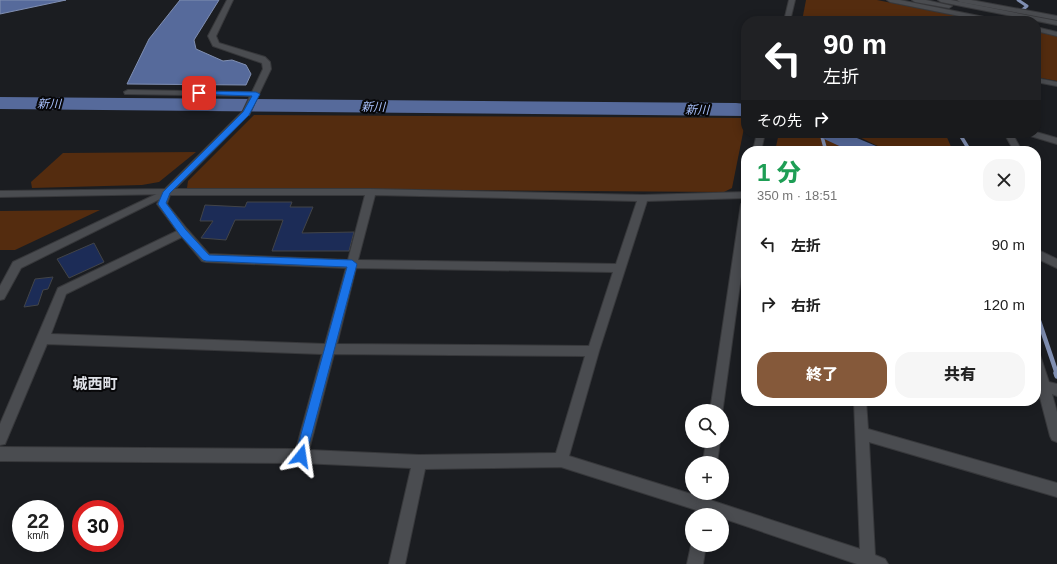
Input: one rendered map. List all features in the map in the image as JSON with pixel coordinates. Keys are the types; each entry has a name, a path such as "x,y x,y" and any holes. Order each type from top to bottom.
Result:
{"street":[{"path":"0,296 17,265 167,192 246,113 267,69 266,62 262,59 216,44 212,36 230,0"},
{"path":"788,16 792,0"},
{"path":"890,0 979,16"},
{"path":"915,0 983,16"},
{"path":"941,0 1057,18"},
{"path":"960,0 1031,16"},
{"path":"1041,18 1057,22"},
{"path":"1041,24 1057,28"},
{"path":"1041,30 1057,34"},
{"path":"1041,81 1057,84"},
{"path":"128,92 256,94"},
{"path":"1041,136 1057,141"},
{"path":"167,192 162,204 183,232 206,258 352,264 621,268"},
{"path":"301,456 372,192"},
{"path":"0,194 372,192 643,198 741,195"},
{"path":"561,460 593,351 643,198"},
{"path":"0,439 62,291 183,232"},
{"path":"718,404 741,240"},
{"path":"1041,256 1057,264"},
{"path":"43,339 329,349 593,351"},
{"path":"1041,372 1047,388 1057,436"},
{"path":"0,454 301,456 419,462 561,460 704,504 872,563 860,406"},
{"path":"862,434 1057,490"},
{"path":"397,564 419,462"},
{"path":"695,564 697,552"}],"shaded area":[{"path":"806,0 877,0 958,16 803,16"},
{"path":"1041,32 1057,35 1057,81 1041,78"},
{"path":"254,115 741,118 742,138 732,188 724,192 187,188 188,181"},
{"path":"778,138 821,138 844,146 776,146"},
{"path":"861,138 947,138 951,146 878,146"},
{"path":"196,152 159,182 142,185 32,188 31,182 63,153"},
{"path":"100,210 15,250 0,250 0,211"}],"water":[{"path":"0,0 66,0 0,14"},
{"path":"180,0 219,0 194,40 196,49 223,61 232,60 246,65 251,74 246,85 127,84 149,39"}],"building":[{"path":"247,202 292,202 290,207 313,207 302,233 354,232 349,251 272,251 283,220 235,220 226,240 201,238 213,221 200,221 205,205 245,207"},
{"path":"94,243 104,262 69,278 57,259"},
{"path":"53,277 48,289 43,290 38,305 24,307 35,279"}],"waterway":[{"path":"1015,16 1027,6 1018,0"},
{"name":"新川","path":"0,103 741,110"},
{"path":"822,138 825,146"},
{"name":"新川","path":"838,138 857,146"},
{"path":"962,138 967,146"},
{"path":"1041,327 1057,374"}],"district":[{"name":"城西町","path":"95,383"}],"route":[{"path":"199,93 256,94 246,113 167,192 162,204 183,232 206,258 352,264 301,456"}]}
